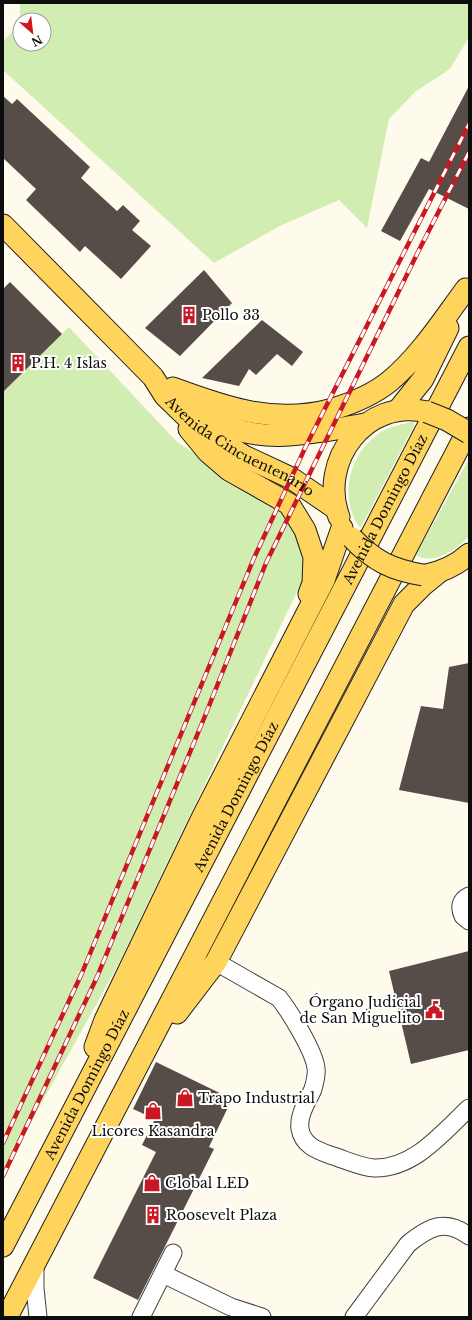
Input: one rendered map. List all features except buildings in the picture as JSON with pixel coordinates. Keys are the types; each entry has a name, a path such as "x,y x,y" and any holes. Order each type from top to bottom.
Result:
{"main road":[{"name":"Avenida Cincuentenario","path":"3,225 169,392 194,424 244,456 291,478 335,508"},
{"path":"169,392 259,414 286,416 315,414 343,406 368,396 390,381 410,362 468,287"},
{"path":"399,409 423,379 468,287"},
{"name":"Avenida Domingo Díaz","path":"3,1246 469,347"},
{"name":"Avenida Cincuentenario","path":"169,392 215,420 248,433 306,434 365,424"},
{"path":"169,392 208,452 229,470 289,504 305,530 314,557 312,583 302,620"},
{"path":"469,433 447,420 413,408 399,409 378,416 365,424 349,441 338,462 334,485 335,508 347,533 366,553 384,564 403,572 431,574 464,559 469,554"},
{"path":"7,1317 469,428"},
{"path":"72,1115 104,1020 203,816 347,533"},
{"path":"145,1052 216,962 404,604 423,585 431,574"}],"street":[{"path":"469,896 462,901 461,906 463,916 469,921"},
{"path":"216,962 279,998 286,1007 310,1049 316,1068 316,1078 300,1121 302,1135 311,1147 363,1166 374,1168 400,1163 421,1153 469,1108"},
{"path":"354,1317 408,1244 418,1236 427,1230 449,1225 461,1230 469,1236"},
{"path":"141,1317 173,1253"},
{"path":"35,1264 35,1288 38,1317"},
{"path":"162,1274 231,1307 262,1317"}],"green space":[{"path":"20,3 469,3 469,37 450,69 415,92 389,119 367,228 339,200 280,226 214,263 3,70 3,42 12,32 12,52 52,52 52,12 20,12"},
{"path":"69,327 177,442 290,516 308,569 118,965 3,1173 3,392"},
{"path":"413,422 415,424 361,527 359,527 349,502 350,475 355,463 370,441 381,432 401,424"},
{"path":"469,459 469,536 452,551 437,557 422,558 416,555"}],"railway":[{"path":"3,1143 82,973 254,558 306,446 469,124"},
{"path":"3,1176 97,977 205,716 266,563 417,254 469,152"}],"place":[{"name":"Pollo 33","path":"189,315"},
{"name":"P.H. 4 Islas","path":"18,363"},
{"name":"Órgano Judicial de San Miguelito","path":"434,1010"},
{"name":"Trapo Industrial","path":"185,1098"},
{"name":"Licores Kasandra","path":"153,1111"},
{"name":"Global LED","path":"152,1183"},
{"name":"Roosevelt Plaza","path":"153,1215"}]}
